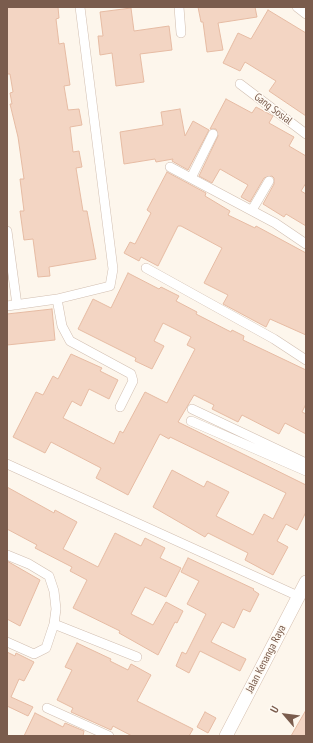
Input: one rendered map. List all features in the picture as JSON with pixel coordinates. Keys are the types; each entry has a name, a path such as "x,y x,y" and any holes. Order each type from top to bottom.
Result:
{"street":[{"path":"7,306 57,299 110,286 113,269 80,7"},
{"path":"179,7 181,32"},
{"path":"297,7 306,14"},
{"name":"Gang Sosial","path":"240,84 306,134"},
{"path":"192,178 213,134"},
{"path":"170,167 275,223 306,244"},
{"path":"252,210 269,181"},
{"path":"7,231 17,305"},
{"path":"146,268 274,339 306,360"},
{"path":"57,299 62,326 70,341 131,374 133,381 120,407"},
{"path":"192,409 306,463"},
{"path":"191,421 306,471"},
{"path":"7,464 298,596"},
{"path":"7,555 29,564 49,576 54,591 54,624 46,648 34,654 7,642"},
{"name":"Jalan Kenanga Raya","path":"226,736 306,582"},
{"path":"54,624 137,657"},
{"path":"48,708 109,736"}],"building":[{"path":"7,7 58,7 59,18 56,19 59,44 64,43 70,85 64,86 68,110 79,109 82,125 70,127 73,152 79,151 82,167 76,168 83,211 87,211 96,259 49,267 50,276 38,277 33,239 24,240 20,211 24,211 20,179 24,179 18,137 10,104 12,104 10,93 13,92 10,74 7,74"},
{"path":"198,7 255,7 257,17 218,23 223,50 207,52 203,22 201,22"},
{"path":"131,8 134,31 169,26 172,50 140,54 144,82 116,86 112,53 100,55 98,36 103,36 100,12"},
{"path":"268,10 306,33 306,116 269,91 276,81 245,62 240,71 223,63 238,33 251,39"},
{"path":"226,99 252,113 256,107 273,116 269,123 294,137 289,146 306,156 306,183 301,191 306,194 306,226 286,214 284,217 263,204 274,184 274,178 272,176 264,178 250,202 241,197 248,185 220,169 212,183 199,176 218,136 216,129 210,129"},
{"path":"180,109 185,136 193,121 209,130 188,170 172,161 173,159 156,162 155,159 124,164 120,132 163,125 161,112"},
{"path":"167,172 206,193 205,196 230,211 228,215 255,228 256,226 306,253 306,335 270,319 266,327 223,304 228,295 204,283 222,248 181,226 178,226 158,266 141,257 139,261 124,253 130,242 135,244 151,213 147,210"},
{"path":"128,273 159,289 161,287 179,296 176,301 197,312 196,314 231,332 232,330 244,336 243,340 306,370 306,404 302,412 306,414 306,434 285,423 279,434 242,415 238,422 212,409 214,405 194,395 178,422 306,485 306,512 297,530 286,524 277,541 288,547 273,575 245,560 248,553 208,533 205,537 153,507 172,470 204,487 207,481 229,492 216,516 253,535 264,514 273,519 286,493 170,437 169,439 160,434 128,495 96,478 101,468 51,442 45,453 13,437 36,392 43,395 53,376 58,379 71,354 102,368 100,371 118,380 109,399 89,389 81,406 72,401 63,418 114,444 120,431 123,433 145,392 167,403 195,349 187,345 191,337 163,323 154,341 164,346 152,369 135,361 136,358 78,329 93,299 111,308"},
{"path":"52,309 55,340 7,345 7,314"},
{"path":"7,487 54,513 55,510 77,522 63,549 98,567 115,533 141,546 145,538 165,548 160,558 181,568 166,597 145,587 131,614 153,625 166,602 183,611 177,623 175,622 158,655 119,633 120,631 73,608 87,580 70,571 72,567 35,548 37,545 7,529"},
{"path":"188,558 254,589 253,590 259,594 250,612 243,609 234,628 222,622 211,642 246,659 240,671 200,651 189,673 176,666 182,652 186,654 206,614 187,604 199,581 181,572"},
{"path":"7,561 40,580 20,626 7,619"},
{"path":"77,643 111,659 110,661 128,670 131,664 151,675 137,701 193,729 189,736 132,736 113,726 111,730 71,712 73,708 57,700 72,670 65,667"},
{"path":"7,652 15,656 16,653 34,662 24,681 19,679 11,697 33,707 28,716 7,706"},
{"path":"306,710 306,736 291,736"},
{"path":"205,712 216,718 208,733 197,727"},
{"path":"35,713 63,727 65,723 84,731 83,736 24,736"}]}
